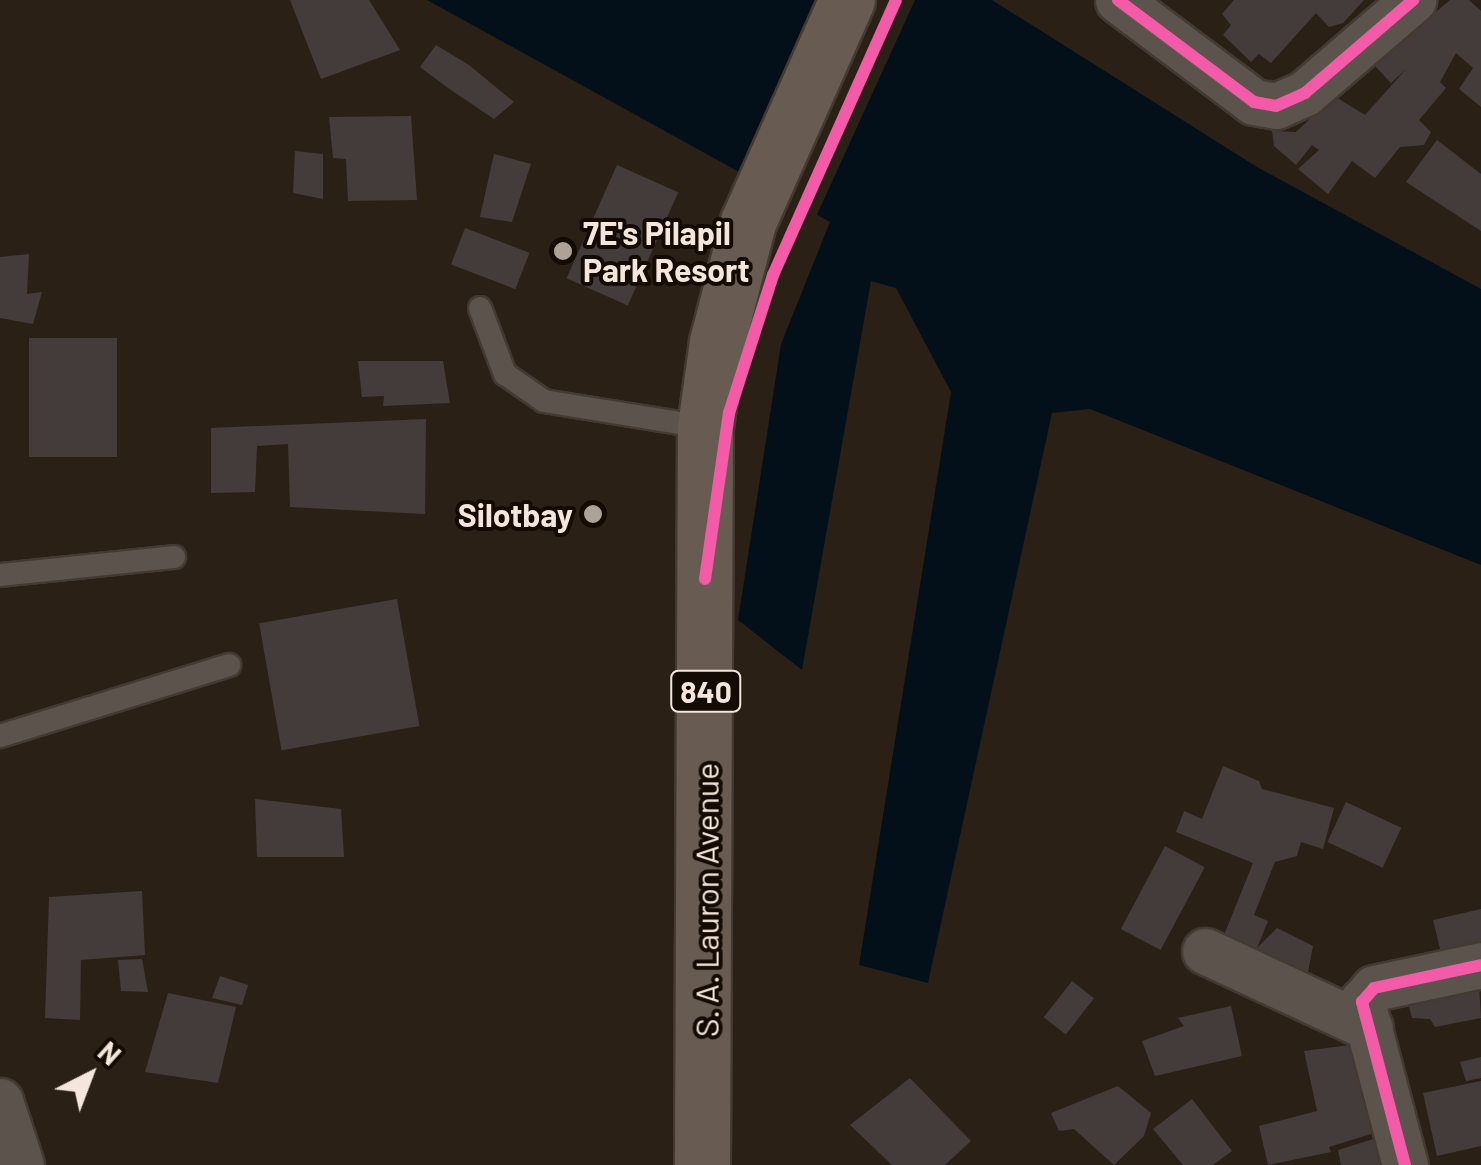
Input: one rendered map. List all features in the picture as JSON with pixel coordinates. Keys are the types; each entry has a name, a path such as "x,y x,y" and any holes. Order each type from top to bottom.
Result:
{"highway":[{"name":"S. A. Lauron Avenue","path":"702,1165 707,1126 706,428 717,342 748,222 847,0"}],"street":[{"path":"1118,0 1254,102 1276,106 1304,93 1413,0"},
{"path":"1205,951 1370,1028"},
{"path":"1405,1165 1362,1002 1374,988 1481,966"},
{"path":"0,1101 21,1165"}],"lane":[{"path":"480,308 505,374 544,401 706,428"},
{"path":"0,576 174,556"},
{"path":"0,736 229,665"}],"shaded area":[{"path":"427,0 992,0 1257,167 1481,289 1481,565 1090,409 1052,413 928,983 859,965 951,392 896,288 871,281 802,670 738,620 781,344 830,222"}],"pier":[{"path":"820,0 915,0 815,219 738,179"}],"building":[{"path":"290,0 369,0 400,50 321,79"},
{"path":"1234,0 1364,0 1343,23 1329,27 1316,13 1271,63 1259,54 1251,62 1223,35 1231,25 1222,14"},
{"path":"1450,0 1469,0 1481,11 1481,107 1459,89 1473,68 1456,53 1440,82 1446,88 1419,120 1431,132 1424,145 1400,147 1375,178 1352,161 1328,194 1298,169 1319,150 1312,145 1296,165 1274,146 1272,131 1296,132 1334,96 1365,115 1407,68 1391,83 1374,65"},
{"path":"436,45 469,65 514,102 494,119 448,88 420,67"},
{"path":"411,116 417,200 348,201 346,159 333,158 329,117"},
{"path":"1437,140 1481,174 1481,231 1406,182"},
{"path":"295,151 323,154 323,199 293,193"},
{"path":"494,154 531,164 512,222 480,217"},
{"path":"617,165 678,192 628,306 567,278"},
{"path":"465,228 529,253 515,289 451,264"},
{"path":"29,254 27,294 42,292 33,324 0,318 0,257"},
{"path":"29,338 117,338 117,457 29,457"},
{"path":"358,361 443,361 450,403 383,406 384,396 362,397"},
{"path":"426,419 425,514 290,507 288,444 257,446 255,492 211,493 211,428"},
{"path":"397,599 419,726 282,750 259,623"},
{"path":"1223,766 1259,781 1262,789 1334,808 1323,849 1301,842 1297,856 1275,862 1254,915 1268,921 1257,948 1224,935 1253,863 1176,832 1184,811 1202,819"},
{"path":"255,799 341,809 344,857 257,857"},
{"path":"1346,802 1401,828 1383,868 1327,842"},
{"path":"1165,846 1205,867 1161,950 1121,929"},
{"path":"142,891 145,955 81,960 80,1020 45,1018 49,897"},
{"path":"1481,909 1481,960 1445,969 1433,920"},
{"path":"1277,928 1313,946 1307,977 1257,948"},
{"path":"142,959 148,992 121,991 118,960"},
{"path":"220,976 248,985 242,1005 212,998"},
{"path":"1072,981 1094,998 1066,1034 1044,1017"},
{"path":"1479,986 1481,1018 1435,1027 1430,1019 1412,1018 1407,999"},
{"path":"168,993 236,1007 218,1083 145,1072"},
{"path":"1231,1006 1242,1056 1155,1076 1142,1041 1184,1026 1178,1018"},
{"path":"1365,1043 1381,1131 1329,1147 1331,1152 1268,1165 1259,1126 1317,1111 1304,1051"},
{"path":"1481,1057 1481,1078 1466,1081 1460,1062"},
{"path":"910,1078 971,1141 945,1165 892,1165 850,1125"},
{"path":"1481,1081 1481,1146 1437,1156 1423,1093"},
{"path":"1118,1086 1151,1113 1144,1136 1114,1165 1074,1129 1059,1131 1051,1113"},
{"path":"1192,1099 1232,1151 1213,1165 1183,1165 1153,1129"},
{"path":"1386,1135 1394,1165 1341,1165 1338,1150"}],"cycle path":[{"path":"705,579 729,413 773,275 896,0"},
{"path":"1118,0 1254,102 1276,106 1305,93 1413,0"},
{"path":"1405,1165 1362,1002 1374,988 1481,965"}],"place":[{"name":"7E's Pilapil Park Resort","path":"563,251"},
{"name":"Silotbay","path":"593,514"}]}
